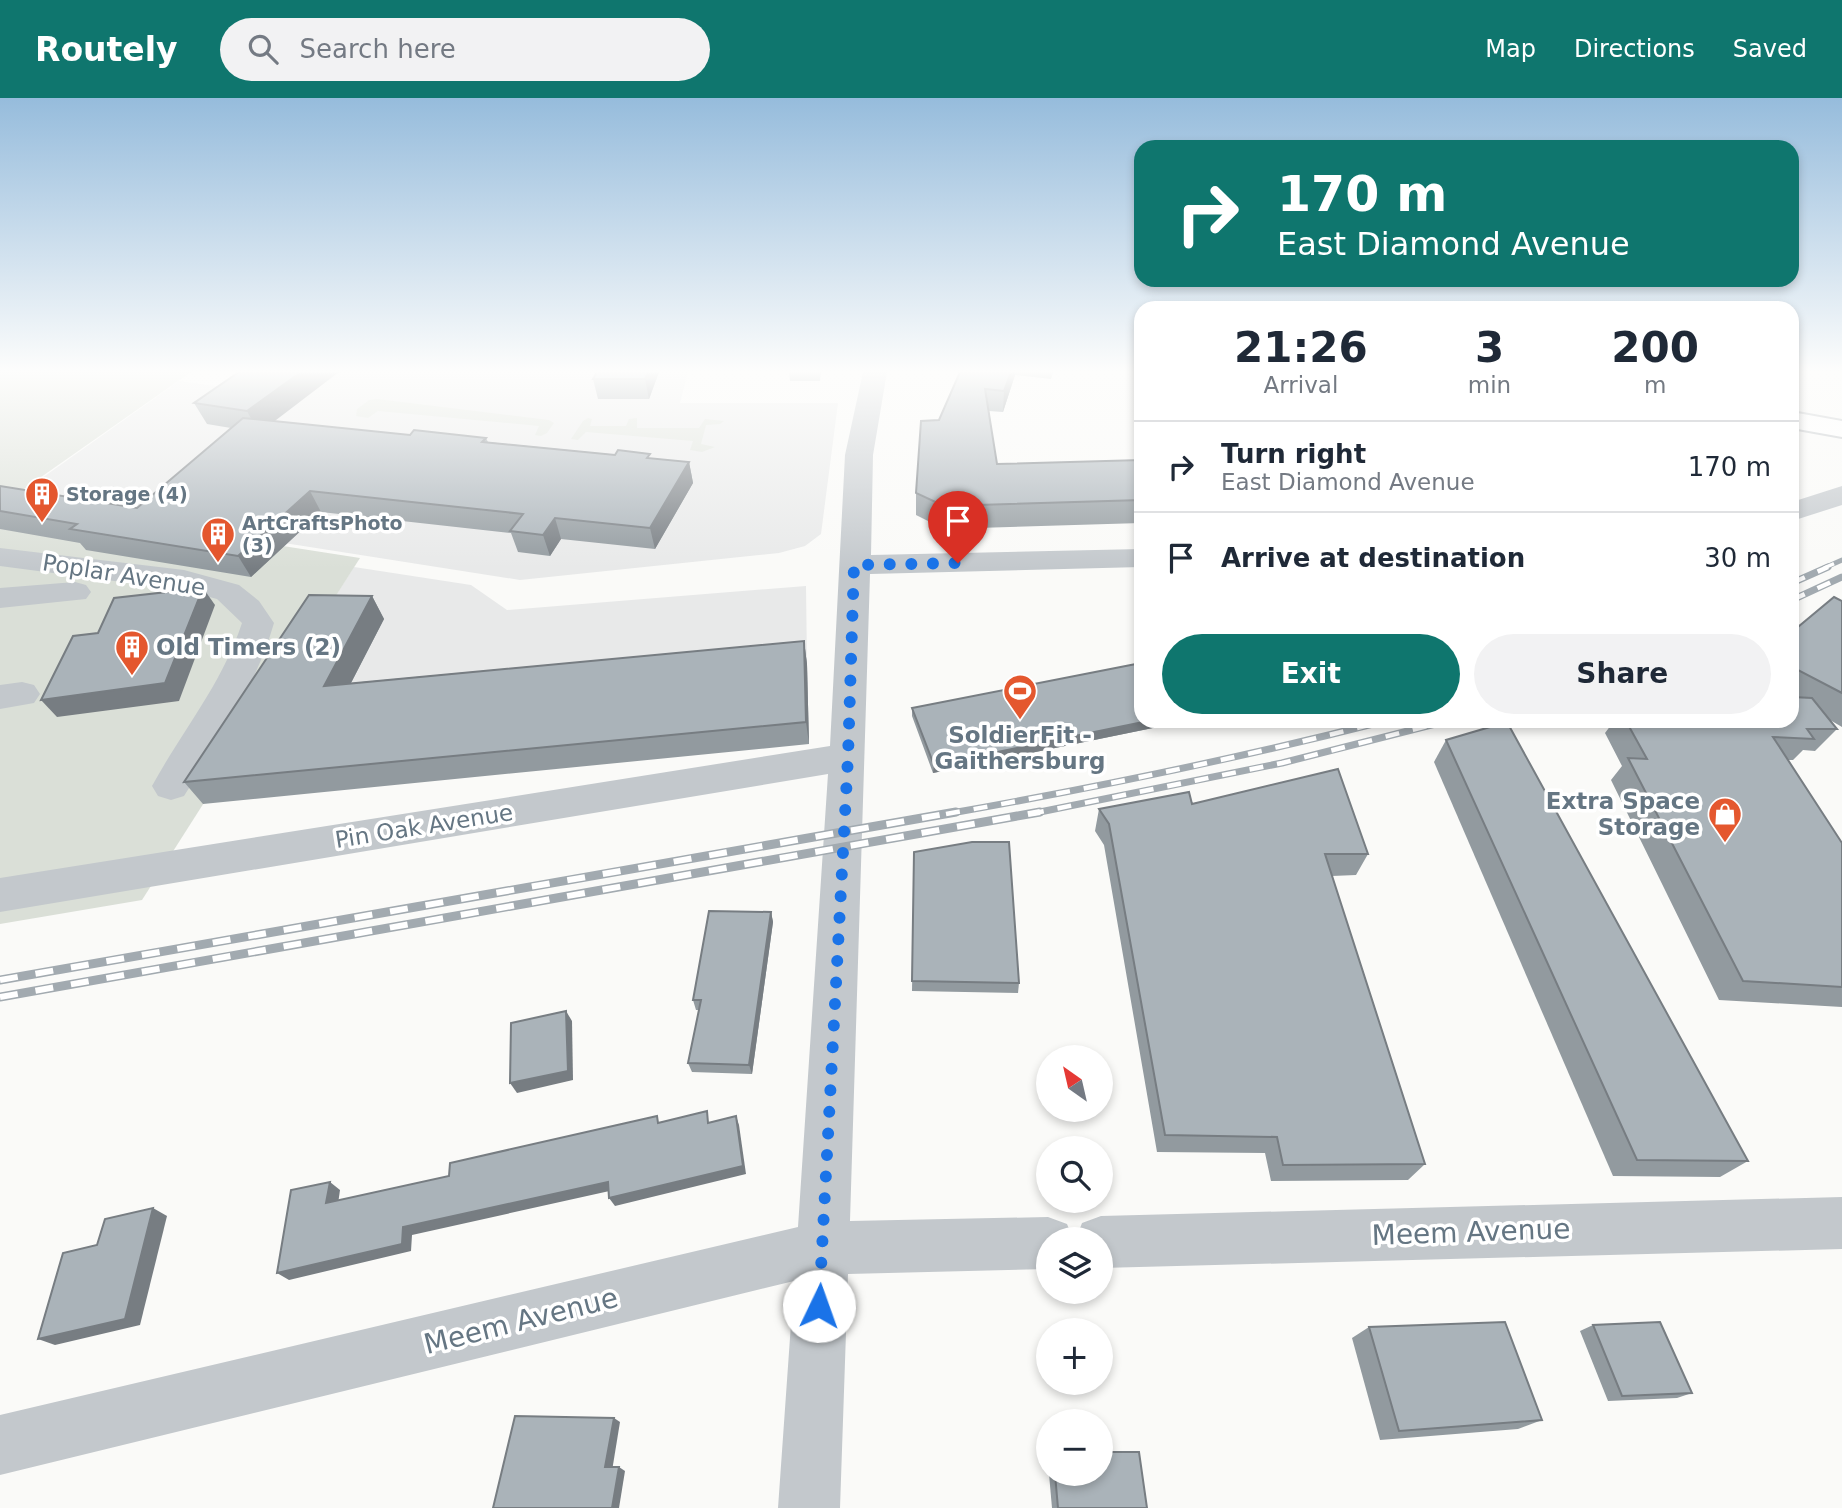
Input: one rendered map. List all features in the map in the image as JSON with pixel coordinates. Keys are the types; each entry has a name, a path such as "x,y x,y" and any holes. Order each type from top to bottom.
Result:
{"main road":[{"path":"1808,438 1842,444"}],"street":[{"path":"809,1508 848,757 859,455 862,438"},
{"path":"1799,510 1842,495"},
{"name":"Poplar Avenue","path":"0,557 184,580 228,592 248,608 258,623 252,646 226,698 171,786"},
{"path":"854,565 1134,558"},
{"path":"0,598 75,592"},
{"name":"Pin Oak Avenue","path":"0,895 848,757"},
{"name":"Meem Avenue","path":"1113,1242 1842,1223"},
{"name":"Meem Avenue","path":"0,1446 822,1248 1036,1243"}],"shaded area":[{"path":"0,438 97,438 14,496 0,494"},
{"path":"99,438 833,438 821,534 805,546 779,553 520,580 11,500"},
{"path":"655,438 703,438 701,444 715,447 702,452 690,450 693,441"},
{"path":"0,502 360,558 142,900 0,924"},
{"path":"354,567 471,585 507,610 806,586 807,664 338,708 322,617"}],"building":[{"path":"220,438 484,438 482,442 615,455 618,450 650,454 647,458 689,462 650,528 555,518 543,535 510,531 523,514 310,491 238,556 70,529 77,524 0,511 0,486 137,508"},
{"path":"920,438 993,438 997,464 1134,460 1134,500 944,506 916,493"},
{"name":"Old Timers (2)","path":"203,588 165,683 41,700 73,636 98,633 114,598"},
{"path":"309,595 372,596 324,686 804,641 806,722 184,782"},
{"path":"1834,597 1842,601 1842,693 1799,671 1799,626"},
{"path":"1134,664 1134,724 934,765 912,708"},
{"name":"Extra Space Storage","path":"1799,697 1812,698 1837,729 1807,729 1814,739 1773,737 1842,843 1842,987 1743,981 1628,758 1647,759 1630,728 1799,728"},
{"path":"1487,728 1510,728 1748,1161 1637,1160 1446,740"},
{"path":"1338,769 1368,854 1325,854 1425,1164 1283,1165 1277,1137 1165,1135 1109,824 1099,809 1189,792 1192,804"},
{"path":"972,842 1009,842 1019,983 912,981 914,852"},
{"path":"709,911 771,912 749,1065 688,1063 701,1000 693,1000"},
{"path":"566,1011 568,1071 510,1083 511,1023"},
{"path":"707,1111 708,1123 736,1116 743,1166 609,1198 608,1182 403,1227 402,1244 277,1273 291,1190 330,1182 326,1203 449,1176 450,1163 657,1116 658,1123"},
{"path":"153,1208 125,1319 38,1339 63,1253 97,1245 105,1219"},
{"path":"1505,1322 1542,1420 1399,1431 1369,1327"},
{"path":"1660,1322 1692,1393 1622,1396 1593,1325"},
{"path":"515,1416 614,1418 605,1467 619,1467 612,1508 493,1508"},
{"path":"1113,1452 1139,1452 1147,1508 1058,1508 1056,1486 1113,1486"}],"railway":[{"path":"1824,568 1842,560"},
{"path":"1799,580 1828,567"},
{"path":"1799,597 1842,577"},
{"path":"946,814 1167,772 1356,728"},
{"path":"1039,812 1282,763 1420,728"},
{"path":"0,980 956,812"},
{"path":"0,997 1039,812"},
{"path":"1030,814 1039,812"}],"place":[{"name":"Storage (4)","path":"42,524"},
{"name":"ArtCraftsPhoto (3)","path":"218,564"},
{"name":"Old Timers (2)","path":"132,677"},
{"name":"SoldierFit - Gaithersburg","path":"1020,721"},
{"name":"Extra Space Storage","path":"1725,844"}],"route":[{"path":"819,1306 848,757 854,565 958,563"}]}
